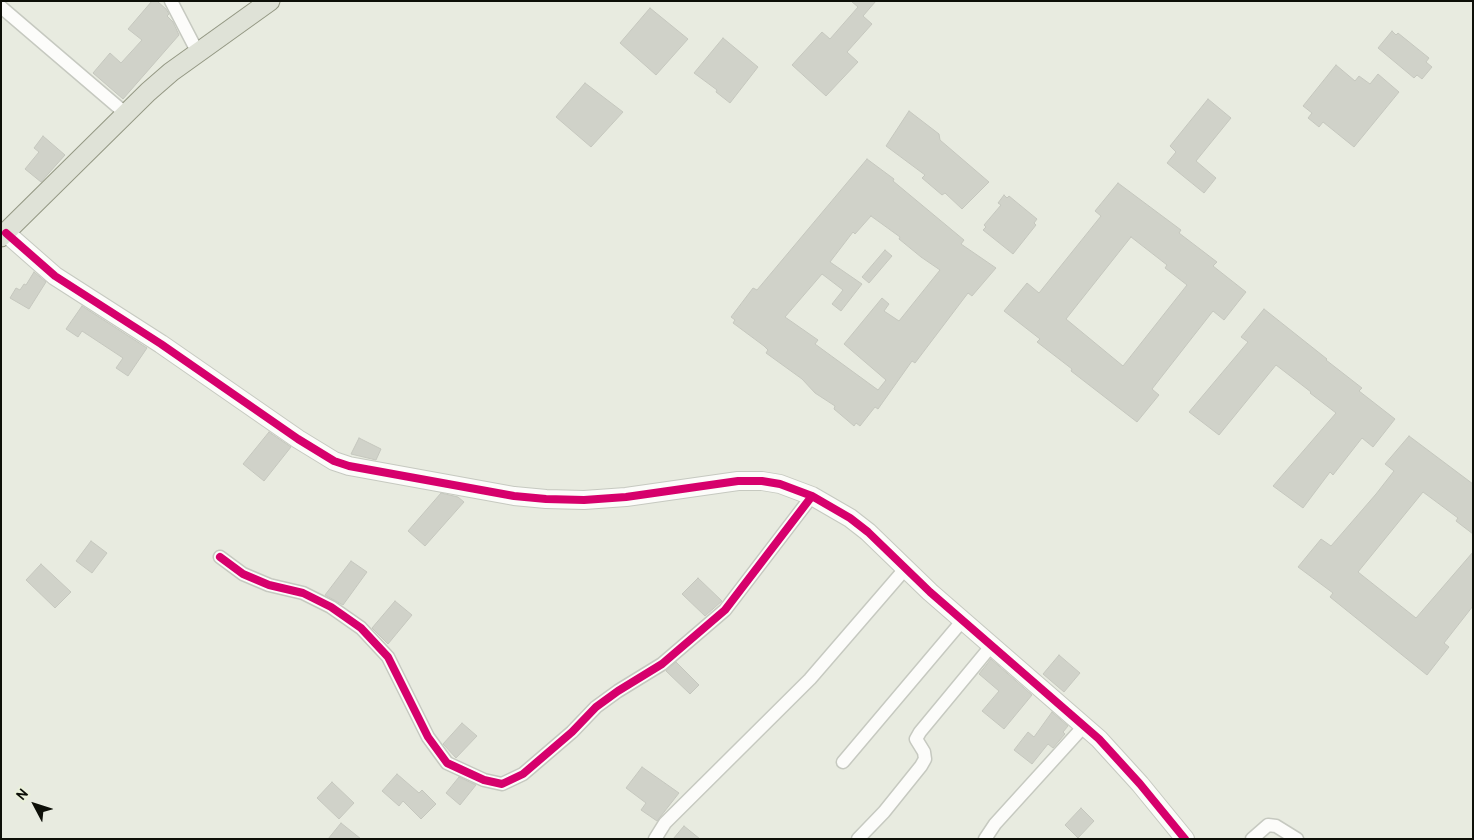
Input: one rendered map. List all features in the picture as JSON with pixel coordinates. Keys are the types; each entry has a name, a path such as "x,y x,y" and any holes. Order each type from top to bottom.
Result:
{"main road":[{"path":"4,235 125,113 171,72 270,1"}],"street":[{"path":"172,1 198,53"},
{"path":"1,7 125,113"},
{"path":"4,235 55,276 154,339 298,438 334,461 349,466 514,496 546,499 584,500 626,497 746,481 780,484 812,496 850,518 868,532 905,569 1084,726 1140,784 1185,839"},
{"path":"220,557 243,574 269,584 303,593 331,607 361,628 388,657 428,737 447,764 484,780 502,784 523,774 572,732 596,707 662,664 725,610 812,496"},
{"path":"656,839 665,823 810,679 905,569"},
{"path":"843,762 963,620"},
{"path":"858,839 884,812 921,766 924,752 916,739 920,732 992,645"},
{"path":"985,839 995,824 1084,726"},
{"path":"1252,839 1261,828 1268,825 1276,826 1297,839"}],"building":[{"path":"152,1 157,1 166,9 169,14 167,16 173,22 179,35 123,99 93,73 110,53 121,63 142,40 128,29"},
{"path":"851,1 876,1 863,16 872,24 847,52 858,62 826,96 792,65 822,32 830,39 858,7"},
{"path":"650,8 688,39 656,75 620,43"},
{"path":"1392,31 1396,35 1398,33 1429,58 1426,62 1432,67 1422,79 1417,75 1414,78 1378,48"},
{"path":"723,38 758,67 730,103 716,92 717,90 694,73"},
{"path":"1336,65 1355,81 1359,76 1370,84 1378,74 1399,92 1354,147 1323,122 1319,127 1308,118 1312,113 1303,106"},
{"path":"585,83 623,112 591,147 556,117"},
{"path":"1208,99 1231,118 1196,161 1216,178 1204,193 1167,163 1176,152 1170,146"},
{"path":"909,111 939,134 940,140 989,182 962,209 945,193 942,195 922,178 925,175 886,146"},
{"path":"43,136 65,155 41,182 25,169 39,152 34,148"},
{"path":"867,159 894,179 893,181 964,240 961,244 996,268 972,296 968,293 915,363 912,361 878,409 875,407 860,426 856,423 854,426 834,409 835,406 815,393 802,379 766,353 768,350 764,346 733,323 735,320 731,317 753,288 757,290","holes":["871,216 900,237 899,239 940,270 899,321 884,311 889,304 882,298 844,344 886,380 878,390 815,344 818,340 785,317 822,274 843,290 832,304 841,311 862,284 830,262 853,232 855,234"]},
{"path":"1118,183 1181,230 1179,233 1217,262 1213,266 1246,292 1224,320 1213,311 1152,389 1159,395 1137,422 1071,371 1072,369 1037,342 1040,339 1004,311 1027,283 1039,293 1101,216 1095,211","holes":["1131,237 1167,265 1165,268 1187,285 1123,366 1066,319"]},
{"path":"1004,195 1007,198 1009,196 1037,219 1034,223 1036,225 1013,254 983,230 986,227 984,225 1001,205 998,203"},
{"path":"885,250 892,256 869,283 862,277"},
{"path":"34,272 46,282 29,309 10,298 16,288 20,290 24,284 26,285"},
{"path":"82,306 147,348 128,376 116,368 123,358 82,331 78,337 66,329"},
{"path":"1264,309 1362,388 1359,391 1395,419 1373,447 1362,438 1333,475 1330,472 1303,508 1273,486 1336,413 1276,365 1219,435 1189,412 1248,342 1241,337"},
{"path":"269,432 291,447 264,481 243,464"},
{"path":"1409,436 1473,484 1473,534 1456,521 1458,518 1423,492 1358,572 1416,618 1473,552 1473,606 1444,643 1449,647 1427,675 1330,597 1333,593 1298,567 1321,539 1331,546 1376,494 1394,471 1385,464"},
{"path":"359,438 381,449 376,460 351,454"},
{"path":"441,493 458,497 464,502 425,546 408,531"},
{"path":"91,541 107,553 92,573 76,561"},
{"path":"351,561 367,572 343,605 325,595"},
{"path":"41,564 71,592 55,608 26,580"},
{"path":"698,578 722,601 705,616 682,594"},
{"path":"395,601 412,615 388,644 372,628"},
{"path":"1059,655 1080,673 1064,692 1043,674"},
{"path":"991,659 1032,695 1004,729 982,711 999,691 979,674"},
{"path":"676,662 699,685 690,694 666,671"},
{"path":"1052,712 1068,726 1063,732 1065,734 1053,748 1048,744 1032,764 1014,750 1028,732 1034,737"},
{"path":"462,723 477,736 456,758 443,744"},
{"path":"642,767 679,793 657,821 641,810 646,803 626,788"},
{"path":"397,774 419,793 422,790 436,804 421,819 403,801 399,806 382,791"},
{"path":"459,777 476,785 460,805 446,793"},
{"path":"332,782 354,803 339,819 317,798"},
{"path":"1081,808 1094,821 1078,838 1065,825"},
{"path":"341,823 361,839 328,839"},
{"path":"684,826 700,839 673,839"}],"cycle path":[{"path":"6,233 55,276 161,344 298,439 334,461 349,466 514,496 546,499 584,500 626,497 738,481 762,481 780,484 812,496 850,518 868,532 930,592 1099,739 1140,784 1185,839"},
{"path":"220,557 243,574 269,585 303,593 331,607 361,628 388,657 428,737 447,763 484,780 502,784 523,774 572,732 596,707 662,664 725,610 812,496"}]}
